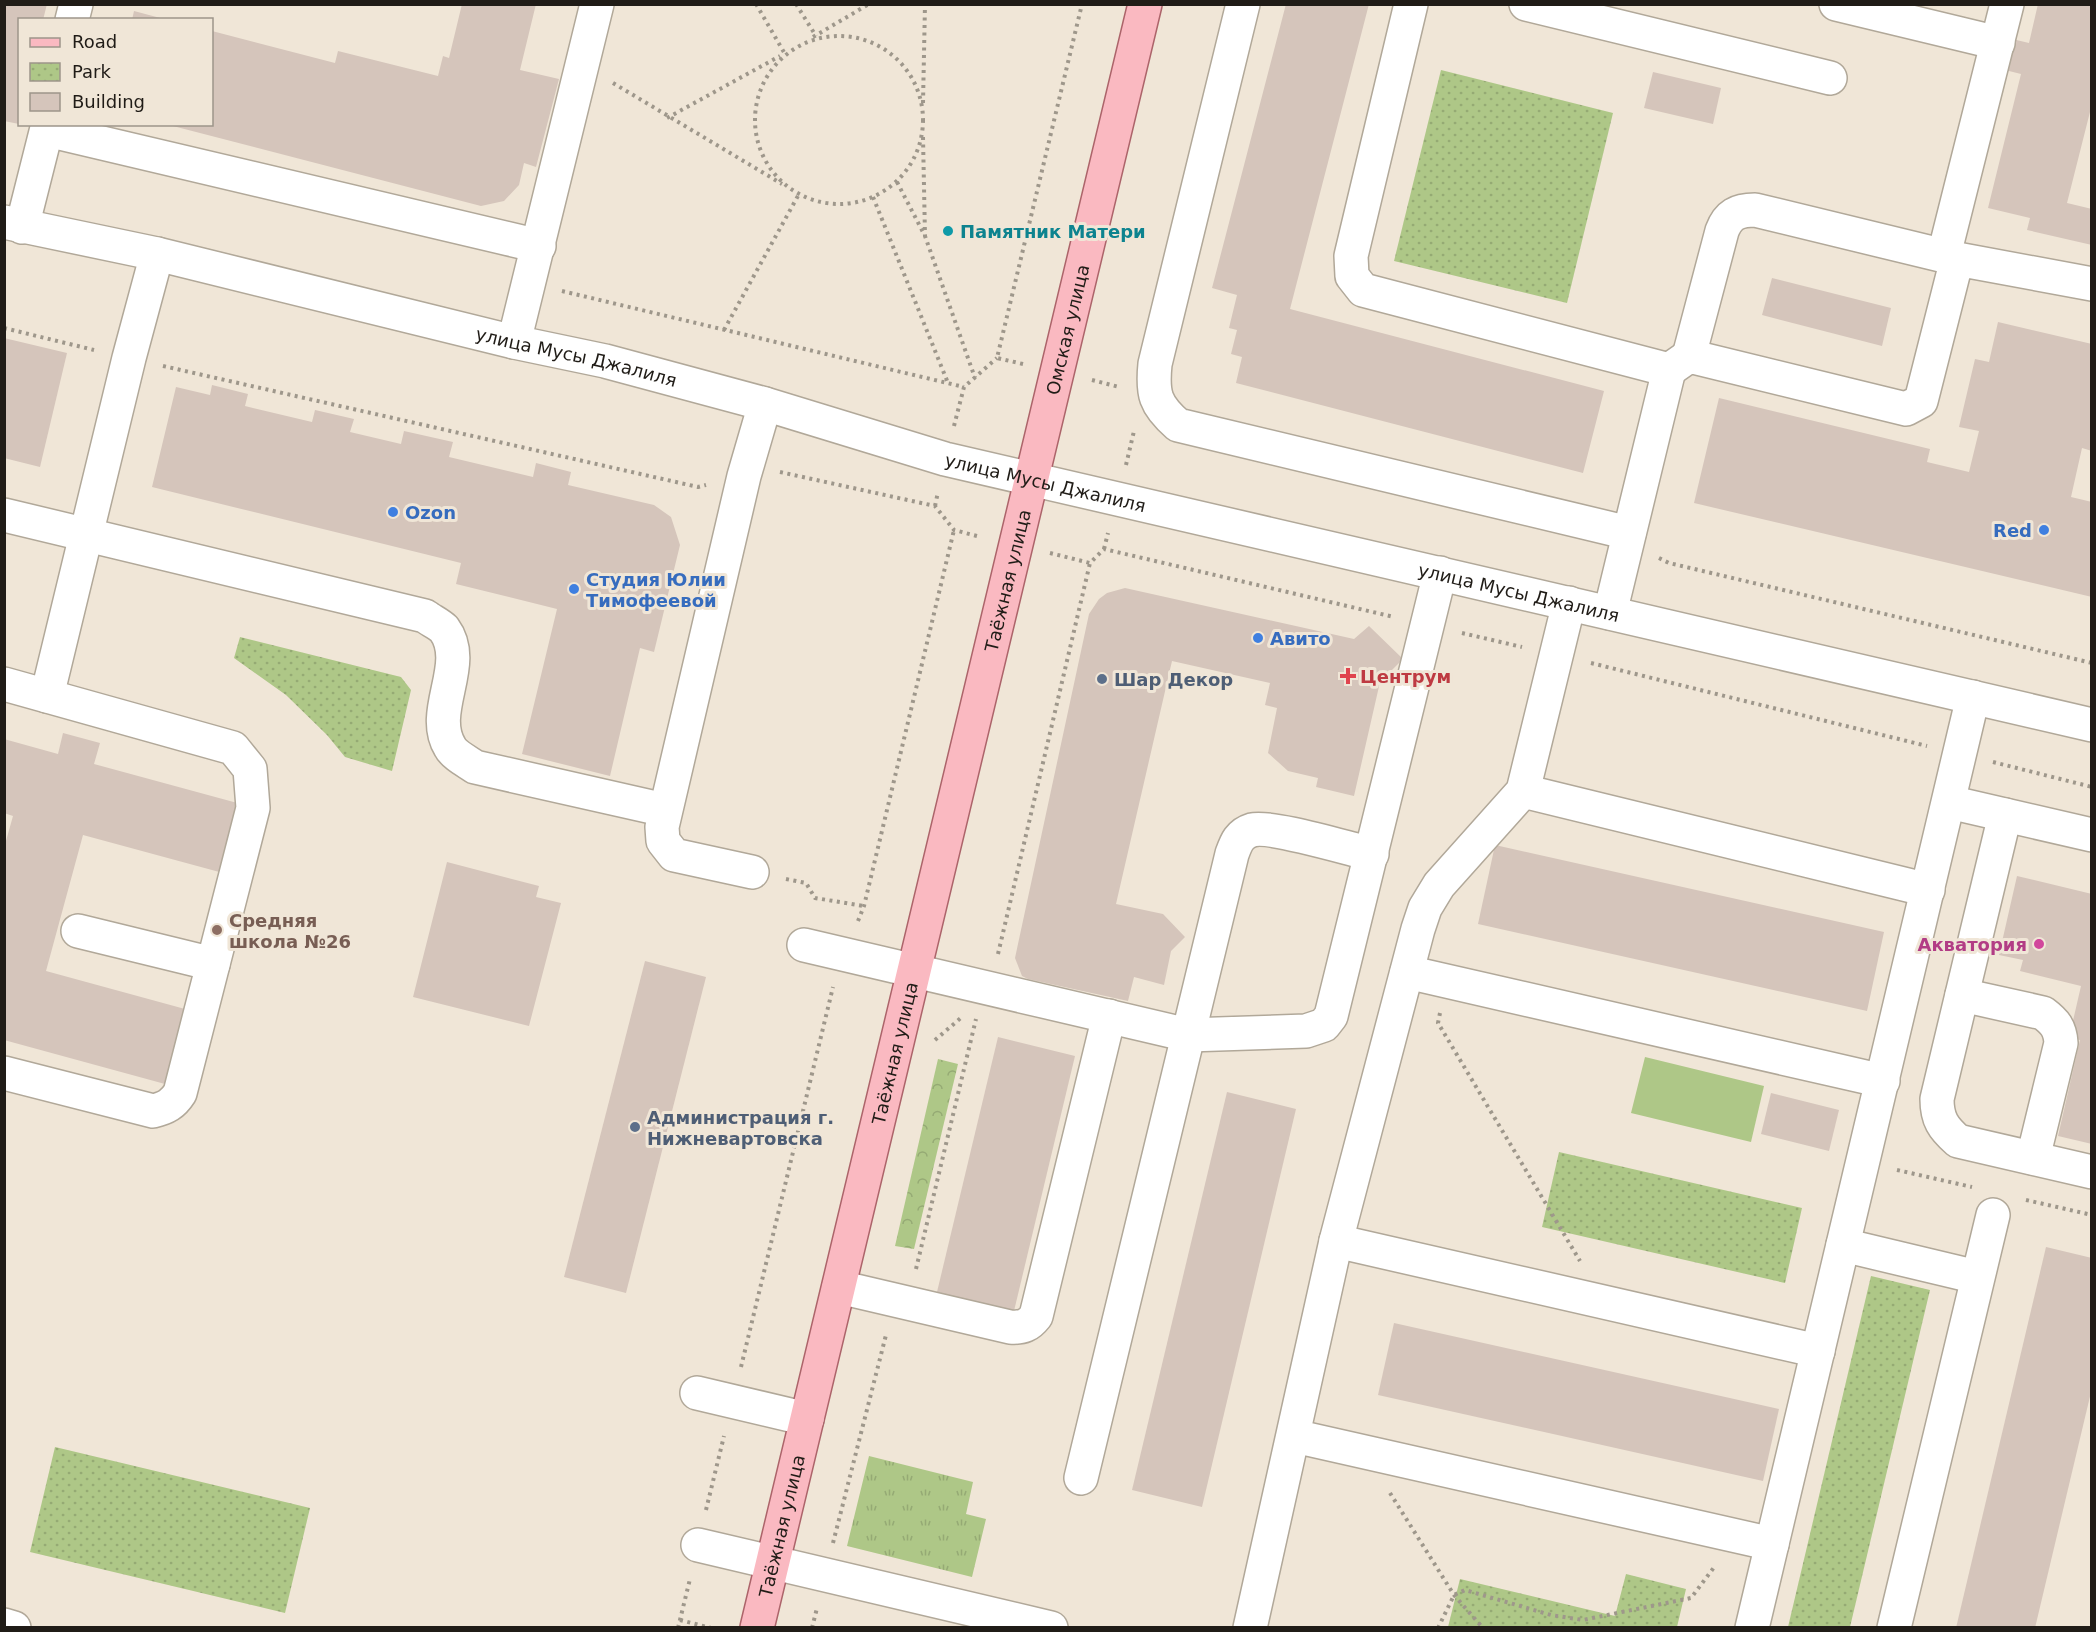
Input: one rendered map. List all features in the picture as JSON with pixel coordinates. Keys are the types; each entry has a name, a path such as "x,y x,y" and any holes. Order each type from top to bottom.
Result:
{"main road":[{"name":"Омская улица","path":"1032,479 1145,4"},
{"name":"Таёжная улица","path":"757,1628 1032,479"}],"street":[{"path":"514,342 597,4"},
{"path":"1243,4 1155,364 1152,388 1161,410 1178,424 1629,533"},
{"path":"1411,4 1351,256 1352,276 1363,290 1679,363 1906,409 1921,401 2007,4"},
{"path":"1526,4 1830,78"},
{"path":"1836,4 1998,43"},
{"path":"13,224 48,128 539,246"},
{"path":"1610,613 1629,533 1679,363 1722,231 1727,219 1740,210 1755,210 1951,257 2091,284"},
{"name":"улица Мусы Джалиля","path":"13,224 157,254 514,342 604,361 765,404 945,459 2091,725"},
{"path":"47,696 157,254"},
{"path":"752,872 674,855 663,841 662,827 664,810 744,476 765,404"},
{"path":"4,515 424,616 443,629 451,647 452,672 442,723 450,747 458,754 475,767 664,810"},
{"path":"804,945 914,970 984,996 1109,1016 1188,1035 1306,1031 1324,1025 1331,1016 1440,573"},
{"path":"1250,1628 1336,1241 1425,908 1439,885 1523,791 1569,603"},
{"path":"4,684 219,742 233,748 243,757 250,770 253,808 180,1093 175,1102 165,1109 153,1111 4,1073"},
{"path":"1752,1628 1973,697"},
{"path":"1523,791 1928,890"},
{"path":"1949,802 2091,835"},
{"path":"2005,815 1937,1099 1937,1116 1944,1129 1958,1141 2091,1172"},
{"path":"1081,1478 1232,854 1239,837 1253,830 1271,831 1372,854"},
{"path":"78,931 213,964"},
{"path":"1407,972 1883,1081"},
{"path":"1962,995 2043,1013 2053,1020 2060,1031 2061,1043 2033,1158"},
{"path":"838,1287 1010,1327 1021,1328 1030,1323 1036,1316 1109,1016"},
{"path":"1894,1628 1993,1215"},
{"path":"1336,1241 1818,1351"},
{"path":"1843,1245 1977,1277"},
{"path":"697,1393 807,1419"},
{"path":"1294,1436 1772,1544"},
{"path":"698,1545 1051,1628"},
{"path":"4,1625 14,1628"}],"path":[{"path":"756,4 785,54"},
{"path":"796,4 816,36"},
{"path":"667,118 785,54 869,4"},
{"path":"583,64 667,118 799,194 821,202 846,204 873,197 897,182 914,159 923,132 925,4"},
{"path":"964,387 997,358 1082,4"},
{"path":"792,50 814,39 842,35 869,41 894,56 912,77 922,104 925,236"},
{"path":"785,54 761,88 755,111 757,136 764,159 774,172 799,194"},
{"path":"897,182 925,236 975,378"},
{"path":"724,330 799,194"},
{"path":"873,197 949,384"},
{"path":"997,358 1126,389"},
{"path":"678,1628 842,953 864,906 954,530"},
{"path":"812,1628 895,1301 897,1295 912,1285 1090,563"},
{"path":"752,872 806,883 815,898 864,906"},
{"path":"1444,980 1438,1023 1606,1303"},
{"path":"933,1042 984,996"},
{"path":"1365,1452 1454,1595 1483,1628"},
{"path":"1438,1628 1454,1595 1465,1590 1551,1615 1583,1620 1691,1598 1738,1536"},
{"path":"680,1620 711,1628"}],"green space":[{"path":"1441,70 1613,113 1567,303 1394,261"},
{"path":"240,637 401,677 411,690 392,771 345,757 327,735 286,695 234,658"},
{"path":"1645,1057 1764,1086 1751,1142 1631,1113"},
{"path":"938,1059 958,1064 914,1249 895,1246"},
{"path":"1559,1152 1802,1208 1785,1283 1542,1227"},
{"path":"1871,1276 1930,1290 1850,1627 1788,1627"},
{"path":"55,1447 310,1508 285,1613 30,1552"},
{"path":"869,1456 973,1482 966,1514 986,1519 972,1577 847,1546"},
{"path":"1626,1574 1686,1589 1677,1627 1448,1627 1460,1579 1615,1616"}],"building":[{"path":"4,4 47,4 44,18 18,18 18,124 4,121"},
{"path":"462,4 536,4 520,70 559,79 536,167 524,163 519,185 504,201 481,206 173,126 213,126 213,31 335,63 338,51 438,76 443,56 449,58"},
{"path":"1286,4 1369,4 1290,309 1604,391 1583,473 1236,383 1242,357 1231,354 1237,330 1229,328 1237,295 1212,288"},
{"path":"2038,4 2092,4 2092,104 2067,203 2092,209 2092,245 2027,230 2030,218 1988,208 2021,74 2001,69 2008,38 2029,43"},
{"path":"134,11 160,18 132,18"},
{"path":"1653,72 1721,88 1713,124 1644,108"},
{"path":"1772,278 1891,308 1882,346 1762,315"},
{"path":"1998,322 2092,344 2092,451 2082,448 2071,497 2092,502 2092,597 1694,503 1719,398 1930,449 1927,462 1969,472 1979,431 1959,427 1975,359 1989,362"},
{"path":"4,338 67,353 40,467 4,458"},
{"path":"212,385 248,394 245,406 312,422 315,410 354,419 350,432 401,444 404,431 453,442 449,457 533,477 536,463 571,472 568,485 654,505 671,517 680,545 654,652 640,648 610,776 522,754 557,609 456,584 461,563 152,487 176,387 210,395"},
{"path":"1125,588 1354,639 1369,626 1403,659 1380,682 1354,796 1316,787 1318,778 1288,771 1268,753 1277,708 1265,705 1270,683 1172,661 1116,904 1163,914 1185,937 1171,951 1164,985 1134,977 1128,1001 1028,979 1022,976 1015,958 1089,614 1099,599 1107,593"},
{"path":"63,733 100,743 94,764 241,804 223,873 83,835 46,971 185,1009 165,1084 4,1040 4,848 13,816 4,813 4,739 58,754"},
{"path":"1495,845 1884,932 1867,1011 1478,924"},
{"path":"447,862 539,886 536,897 561,903 529,1026 413,997"},
{"path":"2017,876 2092,894 2092,1144 2058,1136 2080,1040 2069,1038 2081,986 2020,971 2023,960 1999,955"},
{"name":"Администрация г. Нижневартовска","path":"645,961 706,977 626,1293 564,1277"},
{"path":"998,1037 1075,1056 1014,1311 937,1292"},
{"path":"1227,1092 1296,1109 1202,1507 1132,1490"},
{"path":"1771,1093 1839,1110 1829,1151 1761,1134"},
{"path":"2046,1247 2092,1258 2092,1388 2035,1628 1956,1628"},
{"path":"1394,1323 1779,1409 1763,1481 1378,1395"}],"place":[{"name":"Памятник Матери","path":"948,231"},
{"name":"Ozon","path":"393,512"},
{"name":"Red","path":"2044,530"},
{"name":"Студия Юлии Тимофеевой","path":"574,589"},
{"name":"Авито","path":"1258,638"},
{"name":"Центрум","path":"1348,676"},
{"name":"Шар Декор","path":"1102,679"},
{"name":"Средняя школа №26","path":"217,930"},
{"name":"Акватория","path":"2039,944"},
{"name":"Администрация г. Нижневартовска","path":"635,1127"}]}
